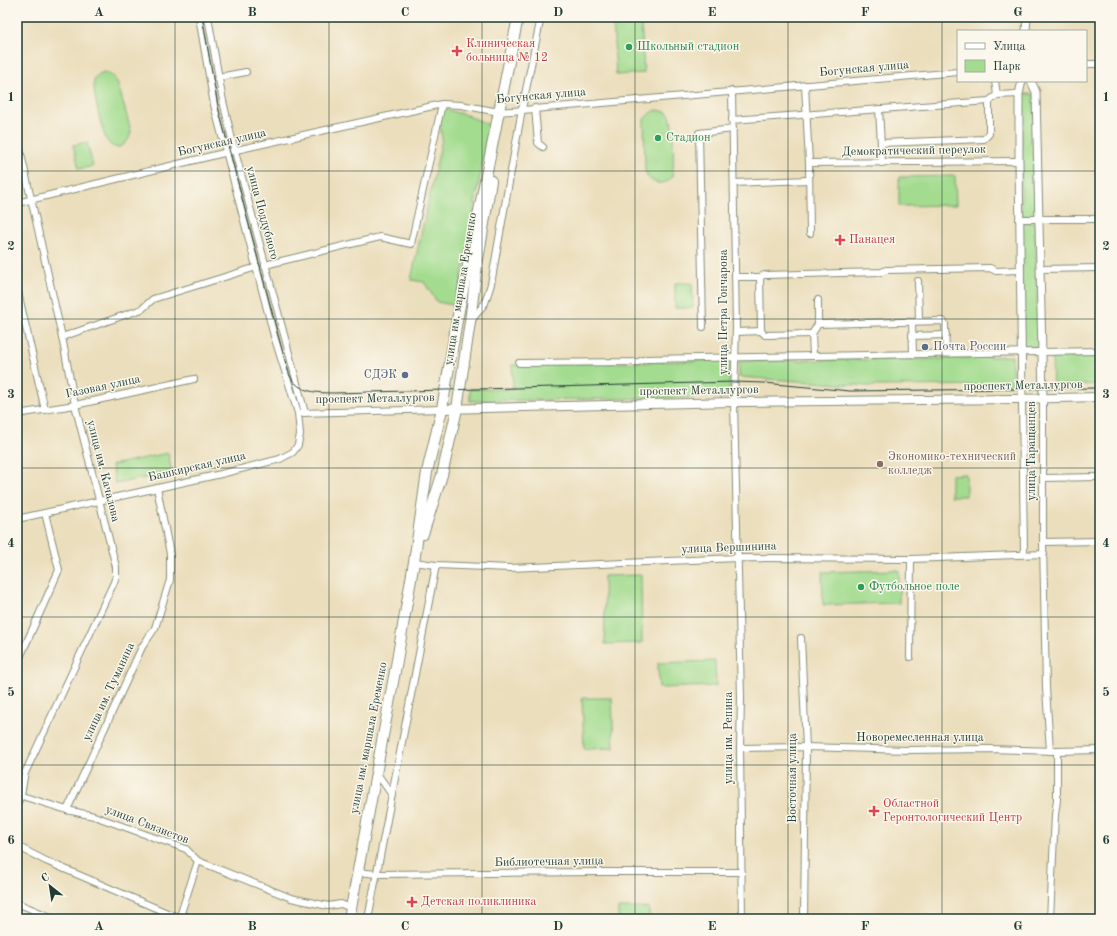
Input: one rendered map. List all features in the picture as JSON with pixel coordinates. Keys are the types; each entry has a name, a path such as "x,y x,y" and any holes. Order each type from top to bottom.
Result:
{"highway":[{"name":"улица им. маршала Еременко","path":"414,562 442,475 457,409 476,272 501,112 518,17"},
{"name":"улица им. маршала Еременко","path":"349,919 396,666 414,562 427,472 442,409 457,320 501,112 524,17"},
{"path":"457,320 461,318 470,322"},
{"path":"427,472 431,475 442,475"}],"main road":[{"name":"проспект Металлургов","path":"442,409 734,402 1100,397"}],"street":[{"name":"улица Поддубного","path":"199,17 214,105 274,336 284,367"},
{"name":"улица Поддубного","path":"208,17 223,101 235,151 305,412"},
{"path":"470,322 485,303 491,284 522,109 541,17"},
{"path":"1026,30 1027,17"},
{"path":"1087,64 1100,64"},
{"path":"219,77 246,72"},
{"name":"Богунская улица","path":"17,203 226,153 442,104 462,105 501,112 957,72"},
{"path":"995,82 997,95"},
{"name":"улица Таращанцев","path":"1022,82 1019,94 1018,161 1024,554"},
{"name":"улица Таращанцев","path":"1031,82 1036,92 1043,398 1042,478 1046,688 1050,751"},
{"path":"805,85 809,163 810,233"},
{"name":"улица Петра Гончарова","path":"732,91 736,332 734,402 737,558"},
{"path":"732,120 988,101 997,95 1019,94"},
{"path":"881,142 987,137 989,134 988,101"},
{"path":"265,266 380,237 411,244 442,104"},
{"path":"535,108 538,143 543,147"},
{"path":"879,109 882,163"},
{"path":"703,327 699,132 733,129"},
{"name":"улица им. Качалова","path":"17,141 32,200 62,337 75,405 116,568 114,582 25,773 22,784 22,796"},
{"name":"Демократический переулок","path":"809,163 1018,161"},
{"path":"734,183 809,180"},
{"path":"1019,219 1100,219"},
{"path":"62,337 142,309 153,299 257,268"},
{"path":"735,278 760,277 764,275 882,272 886,270 990,268 996,271 1020,270"},
{"path":"1040,269 1100,268"},
{"path":"760,277 761,331"},
{"path":"913,354 912,336 915,321 918,281"},
{"path":"17,288 45,410"},
{"path":"813,355 812,334 818,324 818,300"},
{"path":"818,324 943,321 945,324 946,353"},
{"path":"736,332 761,331 765,334 812,334"},
{"path":"912,336 946,335"},
{"path":"519,363 638,362 646,359 813,355 1100,351"},
{"name":"Башкирская улица","path":"17,519 221,474 287,456 293,452 298,445 300,434 298,413 284,367"},
{"name":"Газовая улица","path":"17,414 75,405 194,378"},
{"name":"проспект Металлургов","path":"298,413 442,409"},
{"path":"1042,478 1100,477"},
{"name":"улица им. Туманяна","path":"67,810 142,647 155,628 170,580 170,554 156,488"},
{"path":"17,664 59,570 45,513"},
{"path":"1043,542 1100,541"},
{"name":"улица Вершинина","path":"414,562 436,566 512,568 737,558 911,559 1044,554"},
{"name":"улица им. Репина","path":"737,558 741,697 740,748 742,919"},
{"path":"910,657 911,559"},
{"path":"368,919 436,566"},
{"name":"Восточная улица","path":"801,638 806,747 804,919"},
{"name":"Новоремесленная улица","path":"740,748 806,747 909,750 1100,750"},
{"path":"1050,919 1057,800 1057,751"},
{"path":"376,772 392,795"},
{"path":"17,804 22,796"},
{"name":"улица Связистов","path":"22,796 67,810 94,816 186,849 198,861 291,898 328,906 341,904 351,908"},
{"path":"17,846 46,861 180,917 190,919"},
{"path":"180,917 198,861"},
{"name":"Библиотечная улица","path":"357,872 377,874 742,872"},
{"path":"17,903 55,919"}],"green space":[{"name":"Школьный стадион","path":"641,20 644,73 616,75 613,21"},
{"path":"105,72 114,77 118,84 131,131 126,143 119,147 115,147 108,142 96,103 94,86 95,78 101,73"},
{"path":"1021,94 1034,94 1036,216 1021,215"},
{"path":"444,109 469,116 489,125 458,300 453,305 437,302 424,282 411,280 442,139 438,112"},
{"name":"Стадион","path":"657,110 669,114 672,124 673,139 672,176 669,180 661,183 652,181 646,174 645,169 644,119 650,113"},
{"path":"87,142 93,166 79,169 73,145"},
{"path":"955,176 956,205 899,206 899,177"},
{"path":"1021,222 1035,223 1038,347 1022,347"},
{"path":"675,283 692,283 693,308 675,308"},
{"path":"1012,356 1012,385 870,386 739,377 739,361 930,359"},
{"path":"1100,356 1100,384 1053,386 1052,357"},
{"path":"730,360 730,397 470,401 470,389 513,389 512,365"},
{"path":"168,453 172,472 115,484 112,465"},
{"path":"966,474 966,496 951,496 951,475"},
{"name":"Футбольное поле","path":"899,570 899,603 823,605 822,572"},
{"path":"641,575 642,643 605,644 604,576"},
{"path":"715,661 716,686 659,688 658,663"},
{"path":"582,698 612,698 614,748 584,749"},
{"path":"618,908 649,908 649,919 618,919"}],"tram line":[{"path":"202,17 219,111 285,361 290,376 294,382 304,389 322,393 335,393 734,382 764,383 850,391 1100,388"}],"place":[{"name":"Школьный стадион","path":"629,47"},
{"name":"Клиническая больница № 12","path":"457,51"},
{"name":"Стадион","path":"658,138"},
{"name":"Панацея","path":"840,240"},
{"name":"Почта России","path":"925,347"},
{"name":"СДЭК","path":"405,375"},
{"name":"Экономико-технический колледж","path":"880,464"},
{"name":"Футбольное поле","path":"861,587"},
{"name":"Областной Геронтологический Центр","path":"874,811"},
{"name":"Детская поликлиника","path":"412,902"}]}
